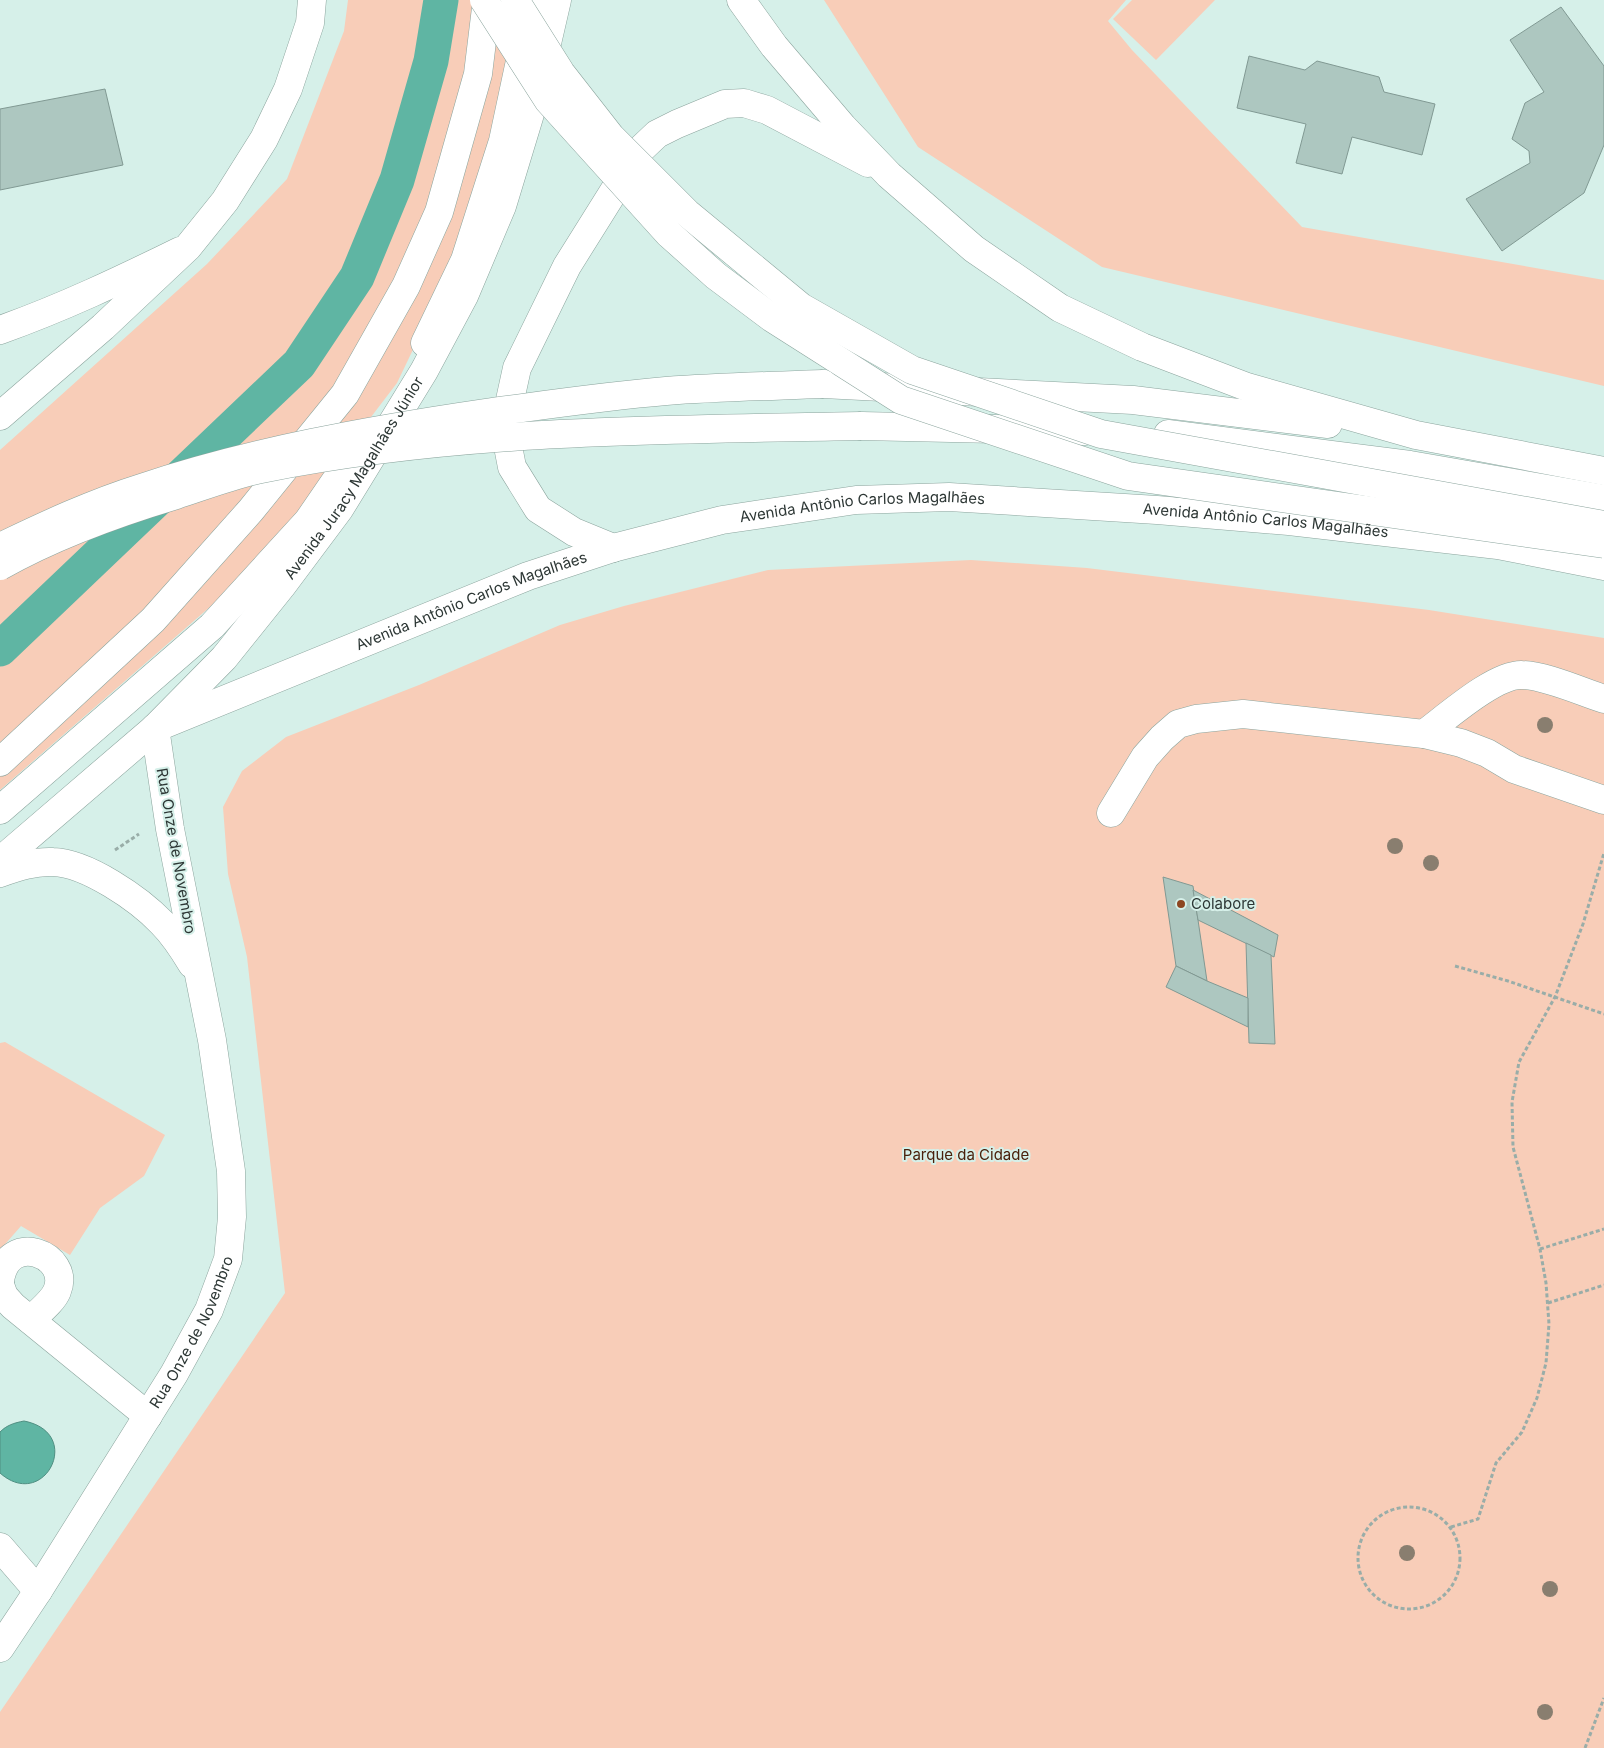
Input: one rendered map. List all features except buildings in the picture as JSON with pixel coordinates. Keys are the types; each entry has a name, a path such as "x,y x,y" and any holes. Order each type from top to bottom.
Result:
{"main road":[{"path":"0,416 103,326 188,247 224,201 264,139 288,89 310,23 312,0"},
{"path":"486,0 548,100 669,234 716,276 772,318 901,400 1128,476 1604,544"},
{"path":"0,762 153,620 250,510 345,394 406,286 439,212 478,74 486,0"},
{"path":"515,0 561,73 611,137 687,213 801,307 912,370 1101,434 1604,525"},
{"path":"0,810 212,626 308,521 412,370 468,251 503,141 533,0"},
{"name":"Avenida Juracy Magalhães Júnior","path":"0,861 155,728 224,658 281,587 340,508 424,371 464,296 502,206 533,104 557,0"},
{"path":"741,0 774,46 843,127 889,175 974,249 1060,308 1142,347 1247,387 1416,435"},
{"path":"613,548 574,532 538,508 512,467 506,436 516,368 566,266 639,151 657,134 677,124 725,104 744,104 767,110 889,175"},
{"path":"0,330 44,314 110,285 188,247"},
{"path":"0,315 44,314"},
{"path":"0,547 50,523 138,488 217,464 302,445 427,422 534,406 666,391 823,384 1133,400 1416,435 1604,471"},
{"path":"0,566 31,548 136,507 259,470 402,446 589,432 861,426 1161,433 1410,466 1604,500"},
{"name":"Avenida Antônio Carlos Magalhães","path":"155,728 528,576 613,548 731,519 856,500 949,497 1157,510 1289,521 1498,545 1604,566"},
{"path":"1424,734 1501,679 1522,675 1541,678 1604,699"},
{"path":"1110,813 1145,757 1178,724 1196,719 1243,714 1424,734 1461,743 1487,753 1514,769 1604,800"},
{"name":"Rua Onze de Novembro","path":"0,1648 38,1591 174,1374 209,1310 228,1259 232,1217 231,1171 212,1040 168,814 155,728"},
{"name":"Rua Onze de Novembro","path":"0,872 22,866 52,862 74,866 102,877 162,922 180,943 198,974"},
{"path":"0,1281 1,1271 8,1260 19,1253 32,1251 45,1256 54,1265 58,1278 57,1290 31,1320"},
{"path":"0,1285 4,1296 31,1320 148,1416"},
{"path":"0,1547 38,1591"}],"path":[{"path":"86,871 168,814"},
{"path":"1451,1527 1478,1519 1496,1463 1522,1432 1537,1398 1546,1364 1549,1324 1546,1283 1540,1249 1512,1147 1512,1102 1519,1062 1555,997 1583,924 1604,853"},
{"path":"1455,966 1508,980 1604,1014"},
{"path":"1540,1249 1604,1229"},
{"path":"1548,1303 1604,1285"},
{"path":"1408,1506 1425,1509 1439,1516 1451,1527 1458,1541 1461,1557 1458,1573 1451,1588 1440,1599 1425,1606 1410,1609 1394,1607 1379,1600 1368,1588 1360,1574 1357,1558 1359,1542 1367,1528 1378,1516 1392,1509 1408,1506"},
{"path":"1585,1748 1604,1698"}],"green space":[{"path":"348,0 527,0 496,141 455,262 397,383 258,565 0,790 0,450 207,264 287,179 344,31"},
{"path":"824,0 1126,0 1108,21 1132,50 1302,227 1604,280 1604,386 1102,267 918,147"},
{"path":"1132,0 1215,0 1156,60 1113,19"},
{"name":"Parque da Cidade","path":"971,560 1087,568 1429,610 1604,638 1604,1748 0,1748 0,1712 285,1293 247,957 228,874 223,807 242,771 286,737 419,685 560,625 624,606 768,570"},
{"path":"5,1042 165,1135 144,1176 100,1208 70,1255 21,1226 0,1250 0,1043"}],"shaded area":[{"path":"24,1421 42,1428 52,1440 55,1453 51,1466 43,1477 31,1483 16,1482 0,1473 0,1432 11,1425"}],"waterway":[{"path":"0,649 299,364 357,277 397,180 431,61 441,0"}],"place":[{"name":"Colabore","path":"1181,904"}]}
